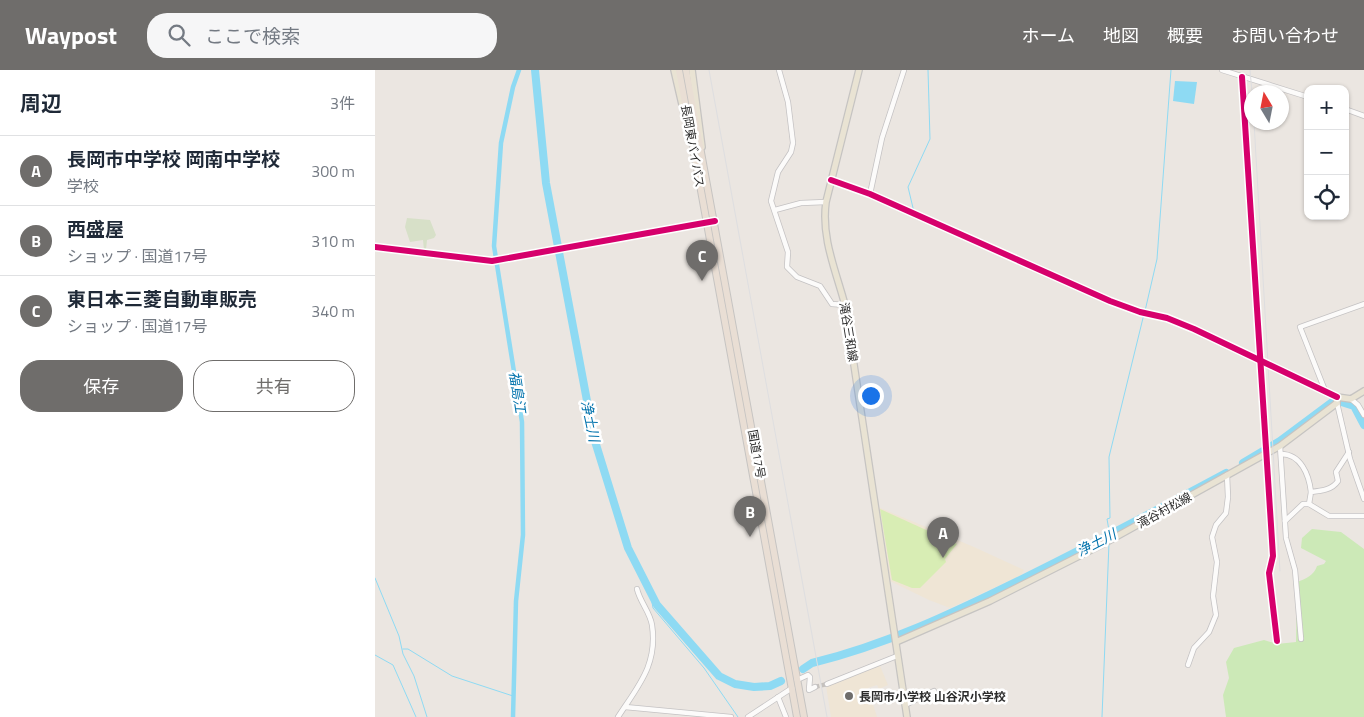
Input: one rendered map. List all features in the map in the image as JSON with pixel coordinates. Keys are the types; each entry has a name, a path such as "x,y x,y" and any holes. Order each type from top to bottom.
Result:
{"highway":[{"name":"長岡東バイパス","path":"679,70 707,222"},
{"name":"長岡東バイパス","path":"686,70 715,221"},
{"name":"国道17号","path":"715,221 804,717"},
{"name":"国道17号","path":"707,222 797,717"}],"main road":[{"path":"674,70 695,154"},
{"path":"692,70 703,161"},
{"name":"滝谷三和線","path":"859,70 831,180 826,202 825,218 827,239 845,305 907,717"},
{"path":"1337,400 1351,399 1364,391"},
{"name":"滝谷村松線","path":"896,642 974,608 1113,538 1267,454 1337,400"}],"street":[{"path":"779,70 791,117 793,143 791,152 779,169 771,201 787,252 789,270 797,277 820,286 832,304 845,305"},
{"path":"870,194 882,138 904,70"},
{"path":"1222,70 1304,96"},
{"path":"1242,77 1273,556 1269,572 1277,641"},
{"path":"1349,110 1364,116"},
{"path":"831,180 870,194 1109,301 1187,325 1326,393 1337,400 1349,452 1364,499"},
{"path":"775,210 807,203 826,202"},
{"path":"375,247 492,261 715,221"},
{"path":"1326,393 1300,327 1364,304"},
{"path":"1351,399 1364,415"},
{"path":"1279,446 1288,548 1295,570 1301,639"},
{"path":"1311,492 1327,489 1336,484 1338,481 1336,472 1349,452"},
{"path":"1281,454 1294,458 1303,466 1309,478 1311,492 1309,504"},
{"path":"1188,665 1194,648 1209,632 1216,615 1213,596 1217,562 1212,537 1216,525 1226,513 1228,497 1227,475"},
{"path":"1285,521 1300,505 1309,504 1329,516 1364,516"},
{"path":"618,717 647,673 652,657 652,625 637,589"},
{"path":"827,684 897,656"},
{"path":"797,680 808,675 810,677 809,690 815,687"},
{"path":"748,717 757,713 792,688"},
{"path":"905,705 925,693 934,691"},
{"path":"778,697 786,717"},
{"path":"625,707 731,717"}],"shaded area":[{"path":"878,507 1024,570 1021,575 950,608 929,600 890,581"},
{"name":"長岡市小学校 山谷沢小学校","path":"880,666 888,685 879,689 877,685 868,688 877,717 831,717 826,686"}],"green space":[{"path":"407,218 430,220 436,235 434,238 427,240 426,250 424,250 423,240 410,242 405,227"},
{"path":"880,509 957,544 945,559 946,562 920,588 912,588 892,580"},
{"path":"1312,529 1341,532 1364,549 1364,717 1226,717 1223,695 1229,678 1226,662 1234,648 1264,640 1277,644 1296,642 1297,582 1309,576 1317,566 1324,564 1326,561 1301,548 1302,538"}],"water":[{"path":"1175,81 1197,82 1194,104 1173,101"}],"waterway":[{"name":"福島江","path":"513,717 516,601 523,535 522,422 494,246 501,143 513,87 519,70"},
{"name":"浄土川","path":"535,70 546,183 594,438 628,548 657,605 719,676 735,684 754,687 770,686 781,681"},
{"path":"914,212 908,187 930,139 928,70"},
{"path":"1145,311 1157,259 1171,70"},
{"path":"1110,536 1107,519 1110,518 1109,457 1144,314"},
{"name":"浄土川","path":"1243,463 1280,441 1335,400 1354,406 1364,425"},
{"name":"浄土川","path":"803,669 812,663 866,647 919,627 970,604 1074,553 1226,473"},
{"path":"1102,717 1109,543"},
{"path":"375,578 399,636 403,654 414,676 427,717"},
{"path":"651,596 653,608 704,668 738,717"},
{"path":"403,649 408,649 452,676 513,696"},
{"path":"375,655 393,665 416,717"}],"tunnel":[{"path":"815,687 827,684"}],"railway":[{"path":"709,70 827,717"},
{"path":"1250,70 1251,85"},
{"path":"1254,130 1280,571"}],"cycle path":[{"path":"1242,77 1273,556 1269,573 1277,641"},
{"path":"831,180 870,194 1110,301 1140,312 1167,318 1194,329 1337,397"},
{"path":"375,247 492,261 715,221"}],"place":[{"name":"東日本三菱自動車販売","path":"702,281"},
{"name":"西盛屋","path":"750,537"},
{"name":"長岡市中学校 岡南中学校","path":"943,558"},
{"name":"長岡市小学校 山谷沢小学校","path":"849,696"}]}
